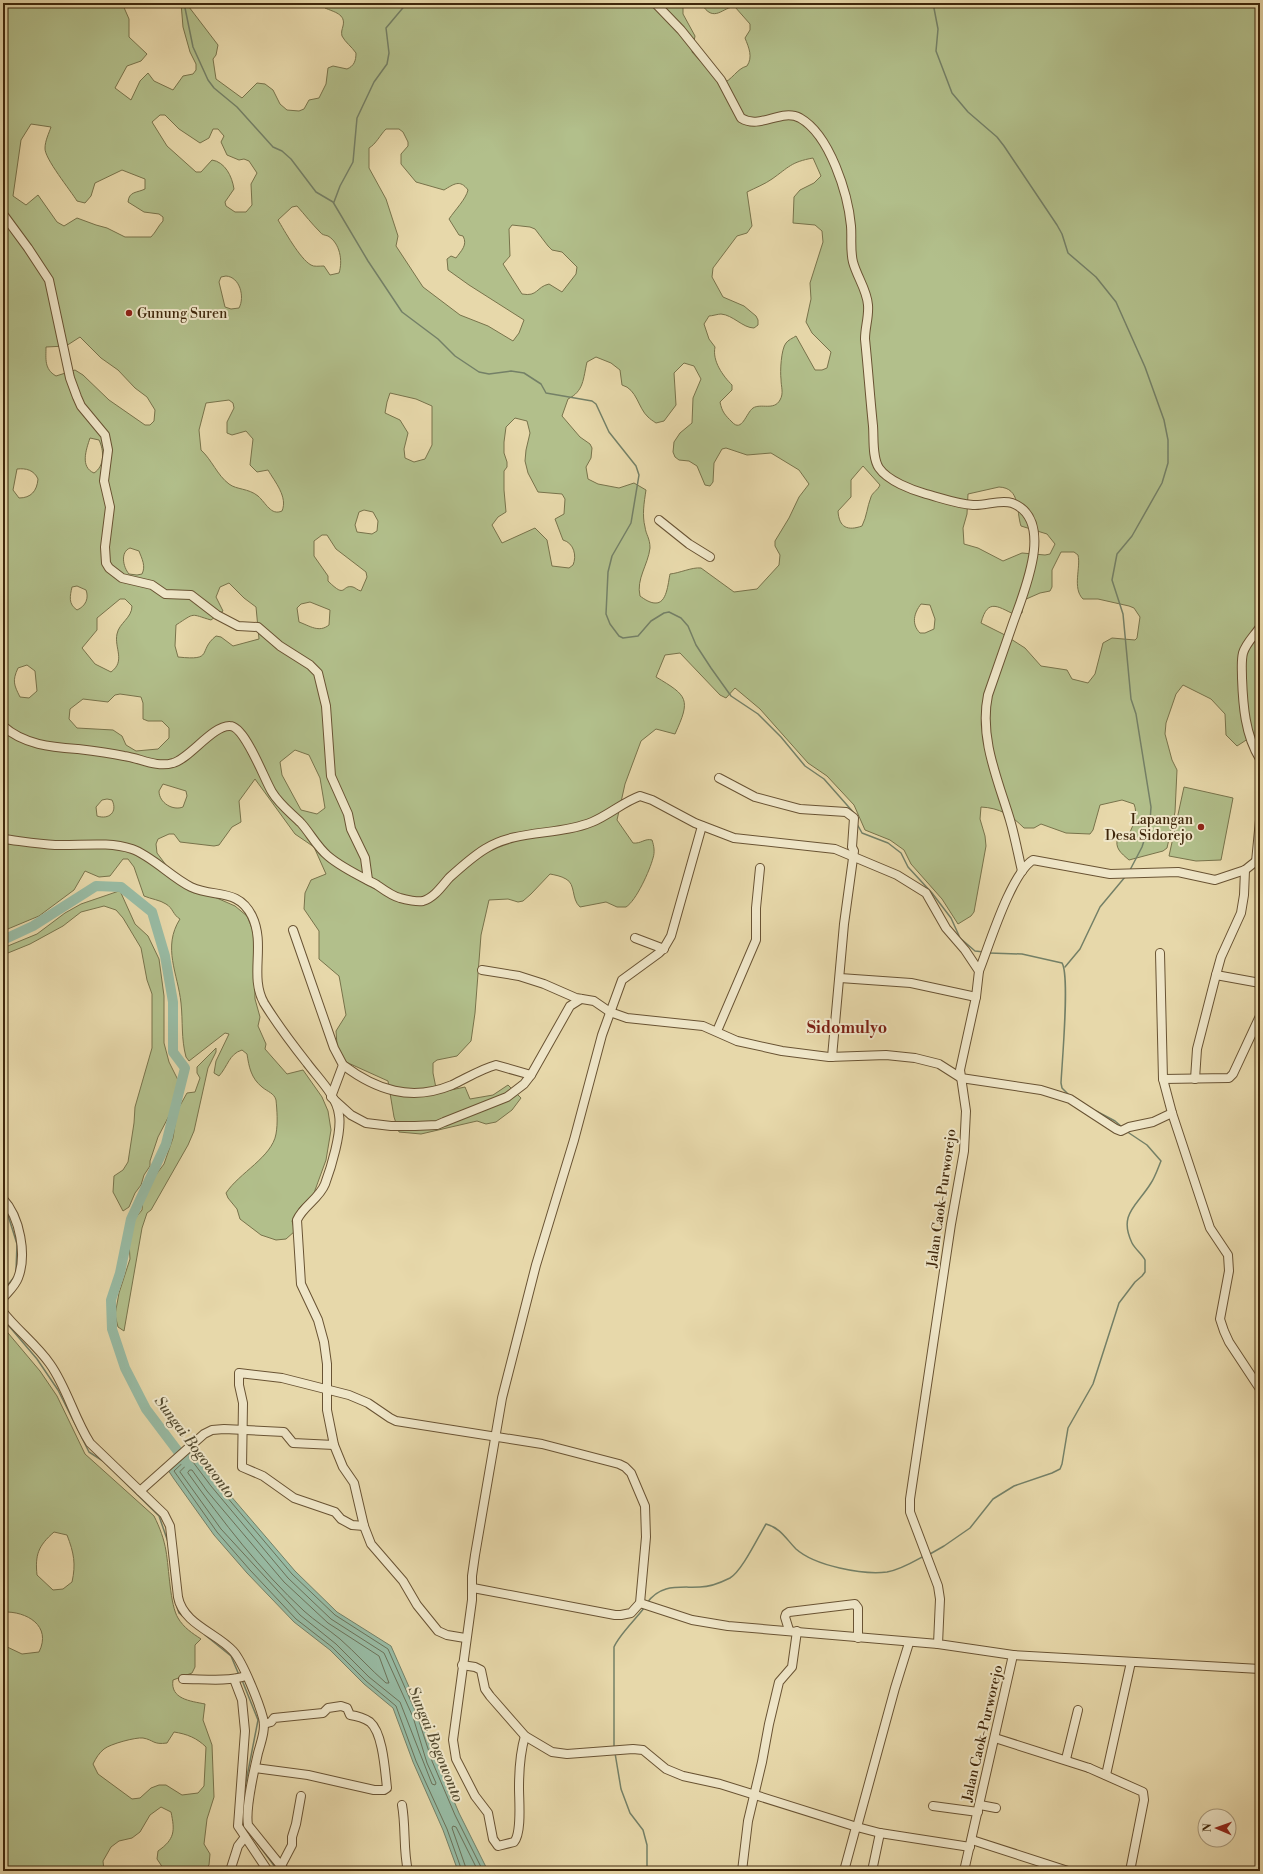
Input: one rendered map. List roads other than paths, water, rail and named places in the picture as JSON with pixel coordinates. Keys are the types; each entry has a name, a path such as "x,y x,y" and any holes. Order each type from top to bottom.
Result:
{"street":[{"path":"655,3 681,30 721,80 741,118 745,120 758,121 780,115 799,118 816,133 836,166 844,188 851,226 851,252 853,263 866,294 868,306 865,339 874,445 878,466 888,476 918,491 958,503 975,506 1011,502 1020,507 1029,515 1035,538 1030,573 988,695 985,708 988,740 995,773 1010,821 1022,871"},
{"path":"3,214 49,280 70,378 77,398 81,406 105,435 108,450 104,481 110,507 105,547 106,563 109,568 122,578 152,585 165,594 191,595 217,615 238,626 258,627 280,646 310,665 318,673 326,706 331,776 348,814 351,829 365,858 368,880"},
{"path":"659,520 689,544 710,557"},
{"path":"1260,627 1243,651 1242,659 1243,706 1252,742 1260,759"},
{"path":"3,726 30,742 57,749 127,756 150,763 163,764 175,763 198,744 222,728 227,726 238,729 248,743 273,794 301,823 326,855 399,898 423,901 432,896 449,878 485,848 516,837 565,829 593,822 640,796 652,800 702,826 734,838 835,849 897,875 926,893 946,928 965,950 979,971"},
{"path":"719,778 760,798 800,809 849,813 853,816 853,857 844,924 832,1057"},
{"path":"1022,871 1030,862 1036,860 1082,870 1123,874 1178,872 1215,880 1245,870 1258,860 1260,820"},
{"path":"524,1736 520,1766 520,1818 517,1836 514,1842 498,1846 493,1839 488,1813 468,1783 454,1752 454,1729 473,1588 472,1576 474,1555 502,1398 536,1265 574,1140 598,1047 610,1012 622,980 648,963 664,949 671,936 702,826"},
{"path":"3,839 54,845 109,846 133,850 191,887 232,897 242,902 252,917 258,935 257,976 262,998 280,1028 332,1095 351,1115 366,1124 391,1126 429,1126 444,1122 507,1097 524,1084 531,1075 575,997"},
{"path":"718,1031 756,940 756,908 760,868"},
{"path":"1195,1079 1198,1049 1221,957 1241,913 1244,895 1245,870"},
{"name":"Jalan Caok-Purworejo","path":"964,1871 1013,1656 938,1644 940,1599 938,1586 910,1512 910,1499 950,1232 964,1151 966,1111 960,1070 976,997 979,971 987,947 1016,879 1022,871"},
{"path":"293,930 334,1048 343,1065 360,1078 388,1090 405,1093 442,1089 496,1065 531,1075"},
{"path":"635,938 664,949"},
{"path":"1160,953 1163,1079 1172,1113 1210,1228 1228,1256 1229,1271 1220,1319 1229,1342 1260,1389"},
{"path":"482,970 519,976 575,997 594,1001 610,1012 627,1018 646,1021 691,1023 718,1031 737,1041 782,1051 832,1057 886,1056 915,1058 939,1064 961,1078 1041,1090 1070,1099 1116,1130 1121,1131 1128,1127 1149,1123 1172,1113"},
{"path":"1216,976 1260,983"},
{"path":"840,978 911,983 976,997"},
{"path":"1163,1079 1223,1080 1231,1076 1260,1016"},
{"path":"343,1065 332,1095 339,1114 340,1125 337,1143 324,1185 306,1209 300,1213 298,1220 300,1276 308,1300 318,1320 324,1342 327,1364 326,1389 328,1422 334,1445 343,1468 354,1483 364,1526 370,1544 398,1576 417,1605 438,1631 447,1635 466,1638"},
{"path":"3,1199 11,1210 17,1225 23,1255 18,1279 3,1298"},
{"path":"3,1312 49,1363 62,1384 84,1434 90,1443 161,1510 170,1526 180,1605 199,1626 237,1656 244,1718 244,1764 238,1821 240,1830 268,1871"},
{"path":"364,1526 352,1525 341,1520 335,1512 294,1498 262,1476 244,1469 241,1465 243,1403 239,1386 239,1373 282,1378 359,1399 396,1421 495,1438 542,1444 619,1464 631,1473 647,1513 646,1556 642,1604 631,1613 621,1615 473,1588"},
{"path":"140,1491 204,1434 218,1429 285,1432 293,1443 334,1445"},
{"path":"642,1604 692,1620 728,1626 793,1630 858,1638 938,1644"},
{"path":"742,1871 747,1825 755,1795 776,1693 780,1682 792,1667 793,1630 785,1617 786,1614 789,1612 855,1604 858,1608 858,1638"},
{"path":"844,1871 895,1688 910,1643"},
{"path":"1013,1656 1260,1669"},
{"path":"1106,1775 1131,1662"},
{"path":"462,1665 475,1667 481,1670 486,1692 524,1736 549,1750 563,1754 633,1749 643,1750 666,1769 676,1774 720,1784 856,1827 880,1833 971,1843 1052,1869 1068,1871"},
{"path":"183,1678 240,1678"},
{"path":"240,1678 262,1716 264,1724 263,1736 255,1768 248,1825 283,1869"},
{"path":"255,1768 308,1775 374,1790 384,1790 387,1788 377,1732 371,1723 361,1717 350,1715 347,1708 341,1706 328,1708 323,1713 283,1716 274,1718 271,1722 264,1724"},
{"path":"1066,1760 1078,1710"},
{"path":"995,1738 1089,1768 1143,1792 1144,1796 1130,1871"},
{"path":"283,1869 292,1845 292,1837 301,1796"},
{"path":"402,1805 406,1823 406,1858 408,1871"},
{"path":"933,1806 996,1808"},
{"path":"872,1871 880,1833"},
{"path":"230,1871 238,1846 245,1837"}],"water":[{"path":"194,1447 218,1481 295,1571 337,1612 391,1646 421,1714 436,1759 459,1813 488,1871 458,1871 443,1830 413,1762 393,1708 364,1684 330,1650 294,1622 247,1573 214,1535 174,1479 168,1470"}],"waterway":[{"path":"184,3 193,47 208,80 214,88 237,107 273,147 282,151 291,159 316,192 333,202 368,261 402,312 438,339 455,356 479,372 489,374 511,371 524,373 541,384 546,393 592,401 596,404 609,432 636,466 639,475 631,523 612,556 608,572 606,614 610,624 619,636 623,638 638,636 651,621 664,613 669,612 681,618 688,626 696,645 731,696 758,714 781,737 805,766 824,779 854,813"},
{"path":"334,202 340,186 353,162 357,118 374,82 387,64 389,53 386,28 407,3"},
{"path":"933,3 938,29 936,51 952,93 968,112 997,137 1057,225 1062,234 1068,253 1096,277 1116,302 1145,367 1164,420 1168,440 1168,463 1162,483 1132,536 1117,554 1112,580 1123,614 1131,699 1136,714 1151,807 1150,822 1142,847 1130,870"},
{"path":"857,824 862,833 888,843 901,853 908,867 932,893 951,918 960,938 975,951 984,952"},
{"path":"1065,967 1080,949 1100,907 1125,877"},
{"name":"Sungai Bogowonto","path":"3,940 33,926 96,886 121,887 152,912 165,956 173,1002 173,1052 185,1068 166,1144 131,1219 120,1273 111,1300 112,1329 125,1368 146,1409 186,1462"},
{"path":"989,953 1022,954 1062,963 1064,971 1065,1001 1061,1083 1062,1088 1069,1095"},
{"path":"1096,1111 1115,1121 1122,1127"},
{"path":"930,1554 970,1528 993,1499 1014,1486 1060,1469 1068,1428 1093,1384 1119,1303 1135,1282 1145,1272 1145,1260 1132,1243 1128,1233 1128,1217 1135,1204 1152,1181 1161,1161 1147,1145 1126,1131"},
{"path":"3,1208 7,1212 17,1244 16,1271"},
{"path":"3,1291 15,1276"},
{"path":"3,1319 37,1359 58,1390 89,1452 103,1461 159,1516 168,1542"},
{"path":"647,1603 658,1592 665,1589 707,1586 730,1578 745,1561 766,1524 776,1528 796,1549 804,1555 827,1565 853,1571 877,1573 892,1571 902,1568 924,1556"},
{"path":"175,1601 179,1613 184,1617"},
{"path":"614,1747 614,1647 616,1642 644,1608"},
{"path":"205,1635 231,1656 239,1675"},
{"path":"242,1680 258,1720 244,1792"},
{"path":"615,1753 621,1789 630,1813 643,1830 647,1845 647,1871"},
{"path":"242,1817 245,1825"},
{"path":"250,1833 278,1871"}],"place":[{"name":"Gunung Suren","path":"129,313"},
{"name":"Lapangan Desa Sidorejo","path":"1201,827"}],"district":[{"name":"Sidomulyo","path":"847,1027"}]}
